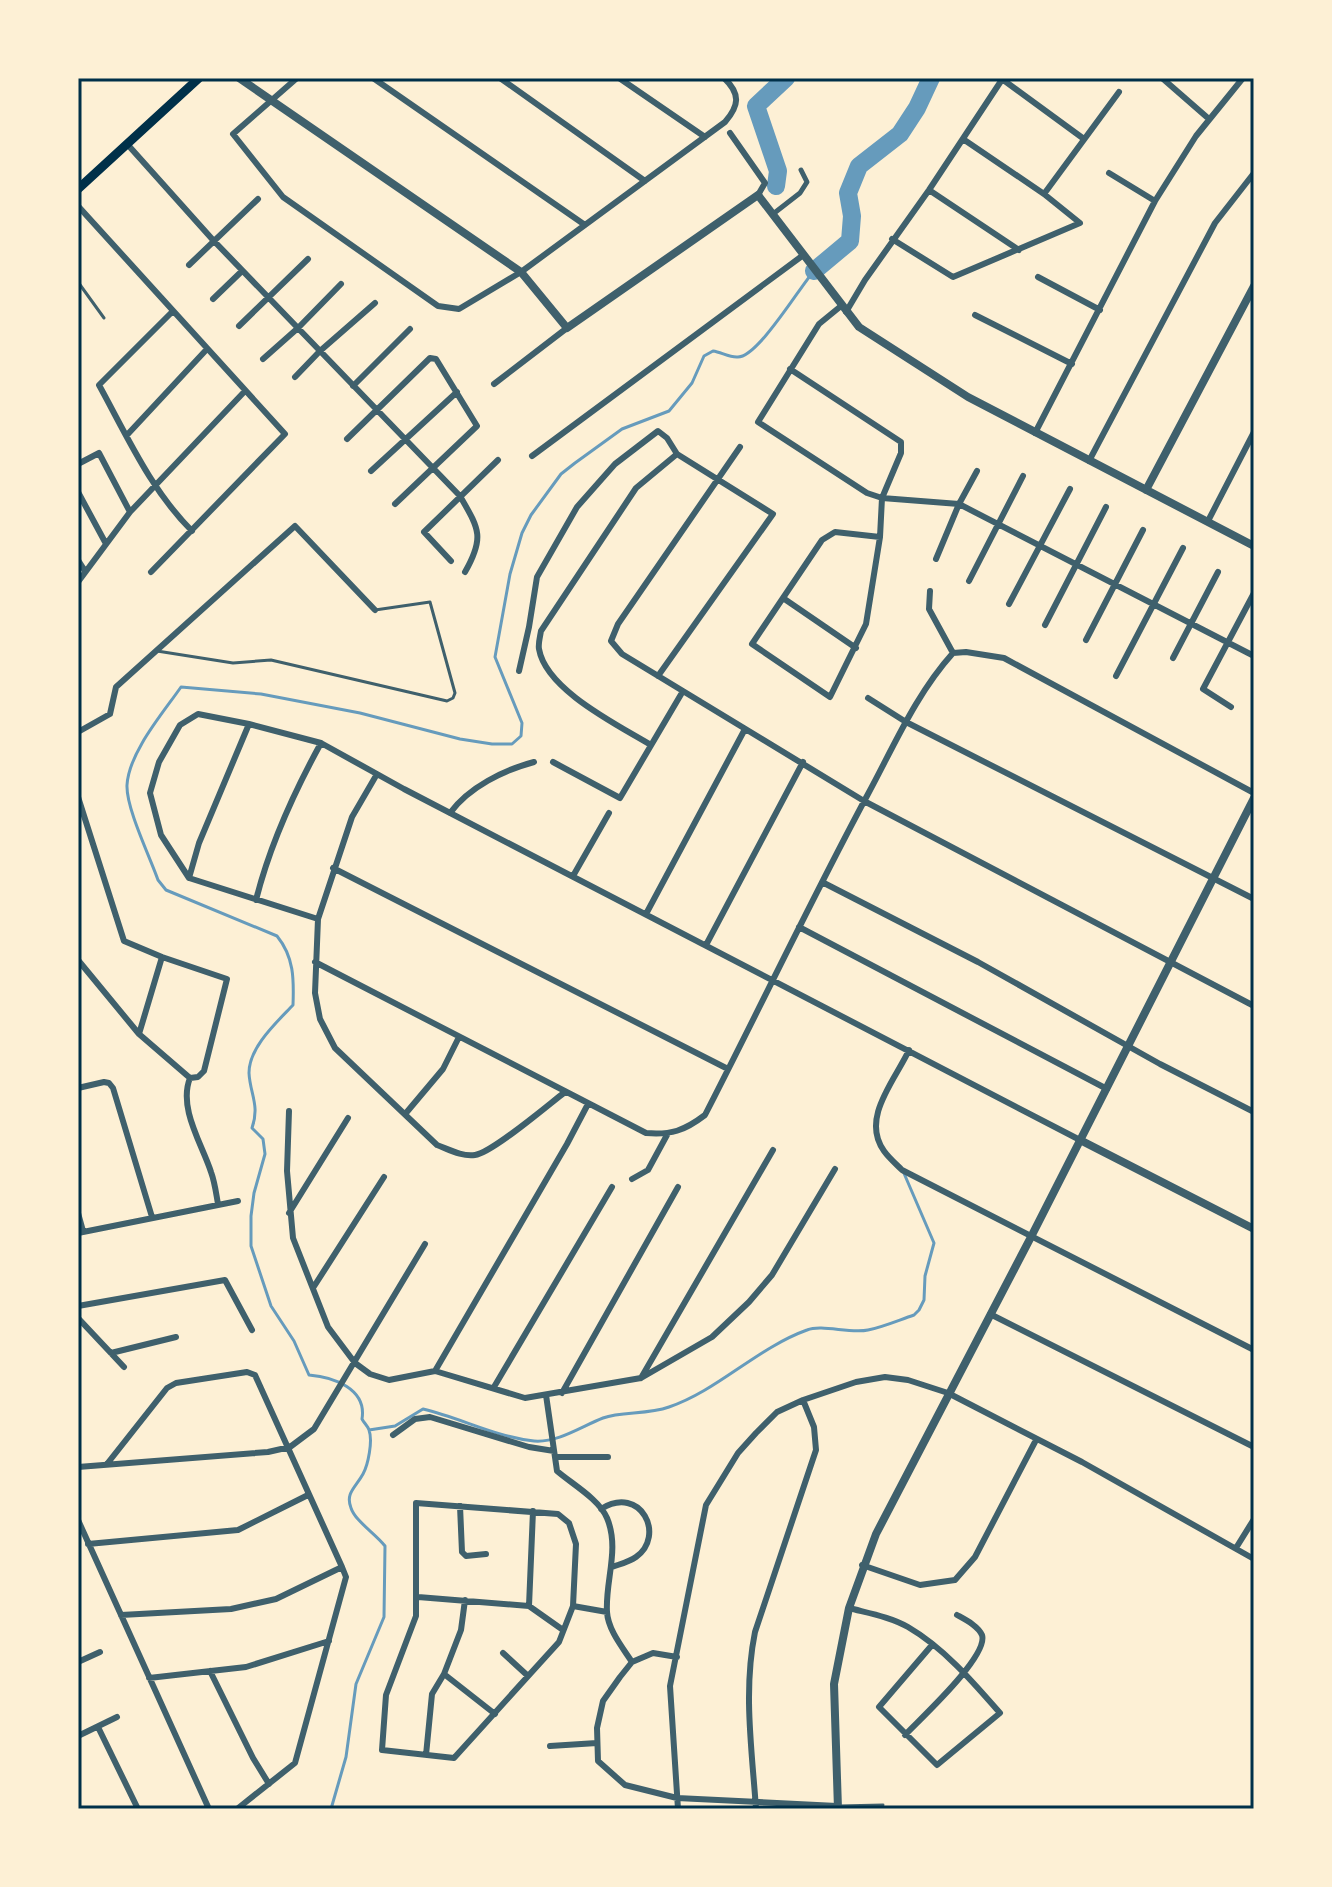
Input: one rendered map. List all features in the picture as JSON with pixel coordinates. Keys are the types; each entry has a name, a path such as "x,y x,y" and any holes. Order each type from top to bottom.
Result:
{"main road":[{"path":"78,189 199,78"}],"street":[{"path":"239,78 521,272 567,328"},
{"path":"297,78 233,134 283,197 438,306 459,309 521,272 725,122 736,109 736,94 724,78"},
{"path":"373,78 585,225"},
{"path":"500,78 645,181"},
{"path":"619,78 705,137"},
{"path":"1162,78 1209,119"},
{"path":"1035,433 1181,156 1243,78"},
{"path":"1084,139 1003,79 929,190 843,309 819,324 758,422 867,493 882,498 959,504 1254,656"},
{"path":"1044,194 1119,92"},
{"path":"494,384 567,328 758,195 765,183 730,133"},
{"path":"892,239 953,277 1080,223 1044,194 963,139"},
{"path":"128,145 242,271 460,496 479,529 476,551 465,572"},
{"path":"772,214 800,193 807,182 801,170"},
{"path":"1109,173 1155,201"},
{"path":"1089,461 1215,223 1254,173"},
{"path":"929,190 1019,250"},
{"path":"758,195 859,327 968,397 1254,546"},
{"path":"189,265 258,199"},
{"path":"78,206 285,434 151,572"},
{"path":"532,456 802,256"},
{"path":"239,326 308,259"},
{"path":"213,299 242,271"},
{"path":"1038,277 1100,310"},
{"path":"263,359 341,284"},
{"path":"1146,490 1254,286"},
{"path":"295,377 375,303"},
{"path":"172,312 99,385 154,486 192,531"},
{"path":"975,315 1072,364"},
{"path":"353,386 410,329"},
{"path":"127,435 207,349"},
{"path":"347,439 434,357 477,426 395,504"},
{"path":"790,369 901,442 901,453 882,498 880,537 866,624 830,697 752,644 822,540 835,532 880,537"},
{"path":"78,582 130,512 245,391"},
{"path":"371,471 457,392"},
{"path":"519,671 537,577 577,507 615,464 658,431 667,438 677,454 773,514 658,676"},
{"path":"1208,521 1254,432"},
{"path":"740,447 618,624 611,641 622,654 864,801 1254,1006"},
{"path":"78,464 99,453 130,512"},
{"path":"651,745 567,692 544,663 539,648 541,631 636,488 677,454"},
{"path":"451,561 424,532 498,460"},
{"path":"936,559 977,471"},
{"path":"969,581 1023,476"},
{"path":"1009,604 1070,489"},
{"path":"78,492 105,542"},
{"path":"1045,625 1106,507"},
{"path":"78,732 110,714 116,687 295,526 375,610"},
{"path":"1086,640 1143,530"},
{"path":"1116,676 1183,548"},
{"path":"78,560 85,571"},
{"path":"1173,658 1218,572"},
{"path":"930,591 929,609 953,653"},
{"path":"1231,707 1203,689 1254,593"},
{"path":"783,598 856,648"},
{"path":"529,627 541,631"},
{"path":"315,962 646,1133 667,1135 695,1123 705,1115 922,692 953,653 1004,658 1254,796 862,1565 849,1608 834,1684 838,1808 756,1806 677,1798 625,1785 598,1761 597,1743 603,1701 632,1662 653,1653 677,1657"},
{"path":"553,762 620,798 683,691"},
{"path":"868,698 906,722 1254,899"},
{"path":"318,919 189,878 161,835 150,793 159,762 180,725 188,718 198,714 321,743 450,813 1254,1229"},
{"path":"189,878 199,843 249,724"},
{"path":"646,914 745,729"},
{"path":"256,900 272,845 293,795 321,743"},
{"path":"450,813 458,802 506,770 534,762"},
{"path":"706,945 803,762"},
{"path":"377,774 352,817 318,919 315,993 320,1019 335,1048 437,1145 476,1156 493,1147 565,1092"},
{"path":"78,797 124,941 162,957 224,976 228,982 204,1071 198,1077 190,1078 139,1034 78,960"},
{"path":"573,876 609,813"},
{"path":"333,868 728,1069"},
{"path":"822,882 978,962 1254,1112"},
{"path":"799,927 1107,1089"},
{"path":"139,1034 162,957"},
{"path":"406,1113 443,1069 459,1037"},
{"path":"909,1050 877,1110 876,1130 882,1149 902,1170 1254,1350"},
{"path":"190,1078 187,1086 189,1110 211,1172 218,1204"},
{"path":"78,1088 104,1082 113,1088 152,1217"},
{"path":"435,1371 588,1104"},
{"path":"289,1111 289,1213 293,1238 328,1327 355,1363 370,1374 389,1380 435,1371 525,1398 641,1378 658,1371 712,1337 772,1275 835,1169"},
{"path":"289,1213 348,1118"},
{"path":"632,1179 648,1170 667,1135"},
{"path":"641,1378 773,1150"},
{"path":"313,1288 384,1177"},
{"path":"494,1387 612,1187"},
{"path":"562,1393 678,1187"},
{"path":"78,1213 81,1232 238,1201"},
{"path":"78,1467 268,1452 290,1447 309,1435 425,1244"},
{"path":"78,1306 225,1280 252,1330"},
{"path":"990,1314 1254,1447"},
{"path":"78,1318 124,1367"},
{"path":"111,1353 176,1337"},
{"path":"107,1464 167,1388 176,1383 247,1372 259,1381 346,1577 295,1763 237,1809"},
{"path":"678,1809 670,1686 706,1505 738,1453 756,1433 777,1412 803,1400 856,1382 885,1377 908,1380 948,1393 1082,1462 1254,1559"},
{"path":"546,1395 557,1471 601,1509 607,1519 611,1533 612,1567 607,1612 610,1624 632,1662"},
{"path":"756,1806 747,1686 749,1660 755,1632 816,1450 814,1427 803,1400"},
{"path":"393,1435 415,1419 430,1417 529,1447 608,1457"},
{"path":"862,1565 920,1585 955,1580 975,1557 1036,1440"},
{"path":"88,1544 238,1530 308,1495"},
{"path":"601,1509 613,1501 637,1506 646,1518 650,1532 644,1550 635,1558 612,1567"},
{"path":"416,1503 533,1511 558,1514 569,1523 576,1544 573,1606 559,1642 454,1758 382,1750 386,1695 416,1616 416,1503"},
{"path":"460,1506 462,1552 466,1556 486,1554"},
{"path":"529,1606 533,1511"},
{"path":"1236,1548 1254,1519"},
{"path":"78,1520 209,1809"},
{"path":"121,1615 231,1609 276,1599 342,1567"},
{"path":"418,1597 529,1606 563,1630"},
{"path":"426,1755 432,1694 444,1674 461,1630 465,1600"},
{"path":"573,1606 607,1612"},
{"path":"849,1608 898,1622 932,1645 964,1673 1000,1713 937,1765 879,1707 932,1645"},
{"path":"905,1735 964,1673 978,1653 983,1640 977,1629 957,1615"},
{"path":"149,1678 246,1667 329,1641"},
{"path":"78,1662 100,1652"},
{"path":"503,1653 528,1676"},
{"path":"210,1671 269,1784"},
{"path":"444,1674 495,1714"},
{"path":"78,1736 117,1717"},
{"path":"98,1727 138,1809"},
{"path":"550,1746 597,1743"}],"lane":[{"path":"78,282 104,318"},
{"path":"157,651 233,663 271,660 447,701 453,698 455,693 430,602 375,610"},
{"path":"838,1808 883,1805"}],"waterway":[{"path":"776,186 778,171 756,106 786,78"},
{"path":"814,271 850,241 852,216 848,193 859,166 900,134 931,78"},
{"path":"331,1809 346,1757 356,1684 384,1617 385,1546 357,1518 350,1503 350,1494 365,1470 370,1446 370,1435 362,1419 359,1400 347,1386 329,1378 309,1375 294,1341 271,1306 251,1246 254,1193 265,1154 263,1139 252,1128 255,1113 250,1063 265,1036 293,1005 292,969 287,952 277,936 166,890 158,880 134,819 128,795 129,772 140,746 181,687 261,694 360,713 460,739 512,744 521,736 522,723 495,657 510,574 522,533 531,515 561,474 575,463 622,429 669,411 692,383 704,356 713,351 738,357 756,346 814,271"},
{"path":"369,1430 395,1426 423,1409 506,1436 543,1441 603,1418 661,1409 687,1400 771,1347 807,1330 868,1330 914,1315 924,1300 925,1276 934,1243 903,1171"}]}
